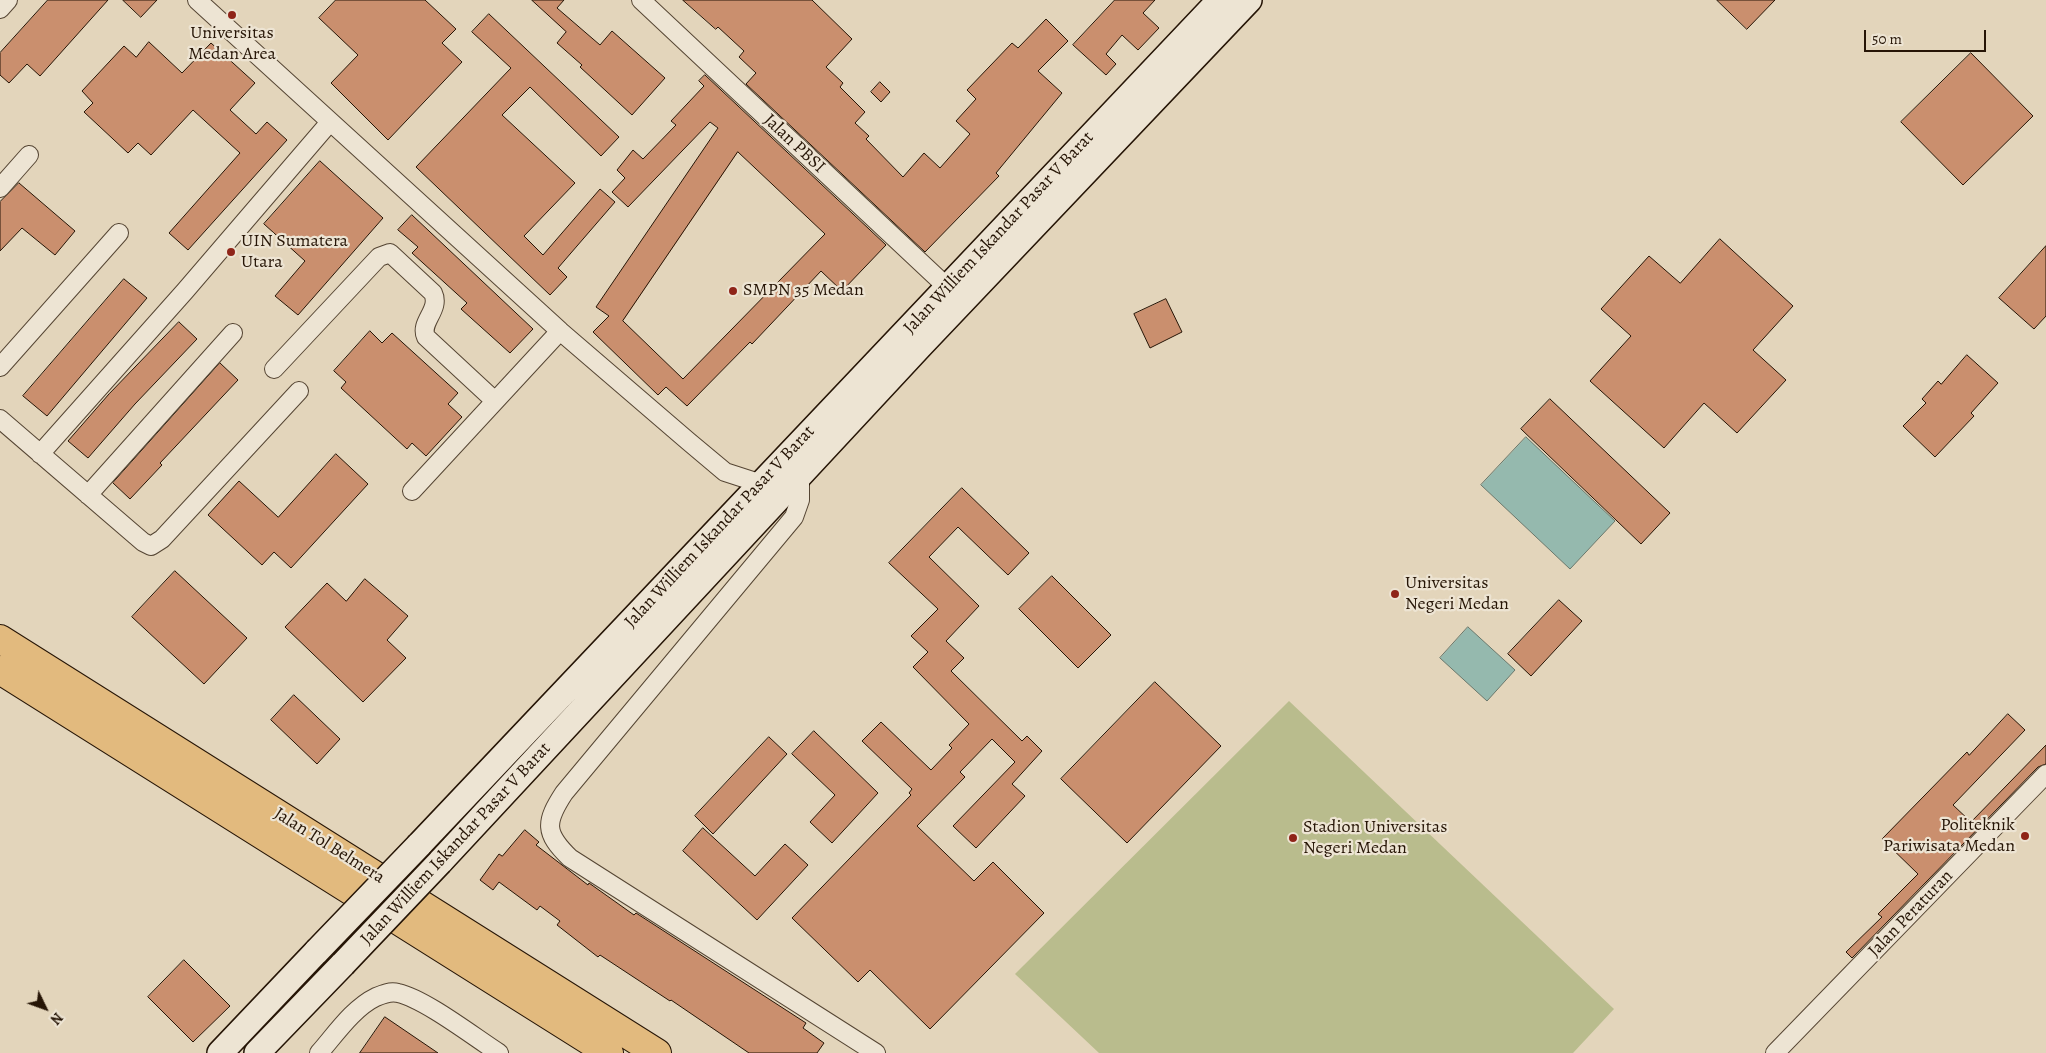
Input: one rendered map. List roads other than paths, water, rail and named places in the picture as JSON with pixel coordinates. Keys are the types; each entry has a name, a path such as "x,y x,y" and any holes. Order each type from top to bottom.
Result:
{"highway":[{"name":"Jalan Tol Belmera","path":"0,639 658,1053"},
{"name":"Jalan Tol Belmera","path":"0,670 609,1053"}],"street":[{"path":"0,9 8,0"},
{"path":"197,0 560,330 725,472 762,484"},
{"name":"Jalan PBSI","path":"641,0 948,287"},
{"name":"Jalan Williem Iskandar Pasar V Barat","path":"257,1053 440,862 800,474 1134,105 1220,0"},
{"name":"Jalan Williem Iskandar Pasar V Barat","path":"220,1053 948,287 1134,105 1249,0"},
{"path":"40,454 185,291 330,122"},
{"path":"0,188 29,154"},
{"path":"0,367 119,233"},
{"path":"274,369 379,257 390,253 436,298 434,310 425,326 426,338 495,402"},
{"path":"412,491 560,330"},
{"path":"88,495 233,333"},
{"path":"0,420 143,542 147,545 155,545 299,391"},
{"path":"800,474 800,500 794,517 564,793 550,818 549,830 557,845 570,858 876,1053"},
{"name":"Jalan Peraturan","path":"1775,1053 2046,774"},
{"path":"319,1053 358,1010 374,998 386,993 397,993 416,1000 499,1053"}],"water":[{"path":"1526,437 1615,521 1570,569 1481,485"},
{"path":"1468,627 1515,670 1487,701 1440,658"}],"place":[{"name":"Universitas Medan Area","path":"232,15"},
{"name":"UIN Sumatera Utara","path":"231,252"},
{"name":"SMPN 35 Medan","path":"733,291"},
{"name":"Universitas Negeri Medan","path":"1395,594"},
{"name":"Politeknik Pariwisata Medan","path":"2025,836"},
{"name":"Stadion Universitas Negeri Medan","path":"1293,838"}]}
